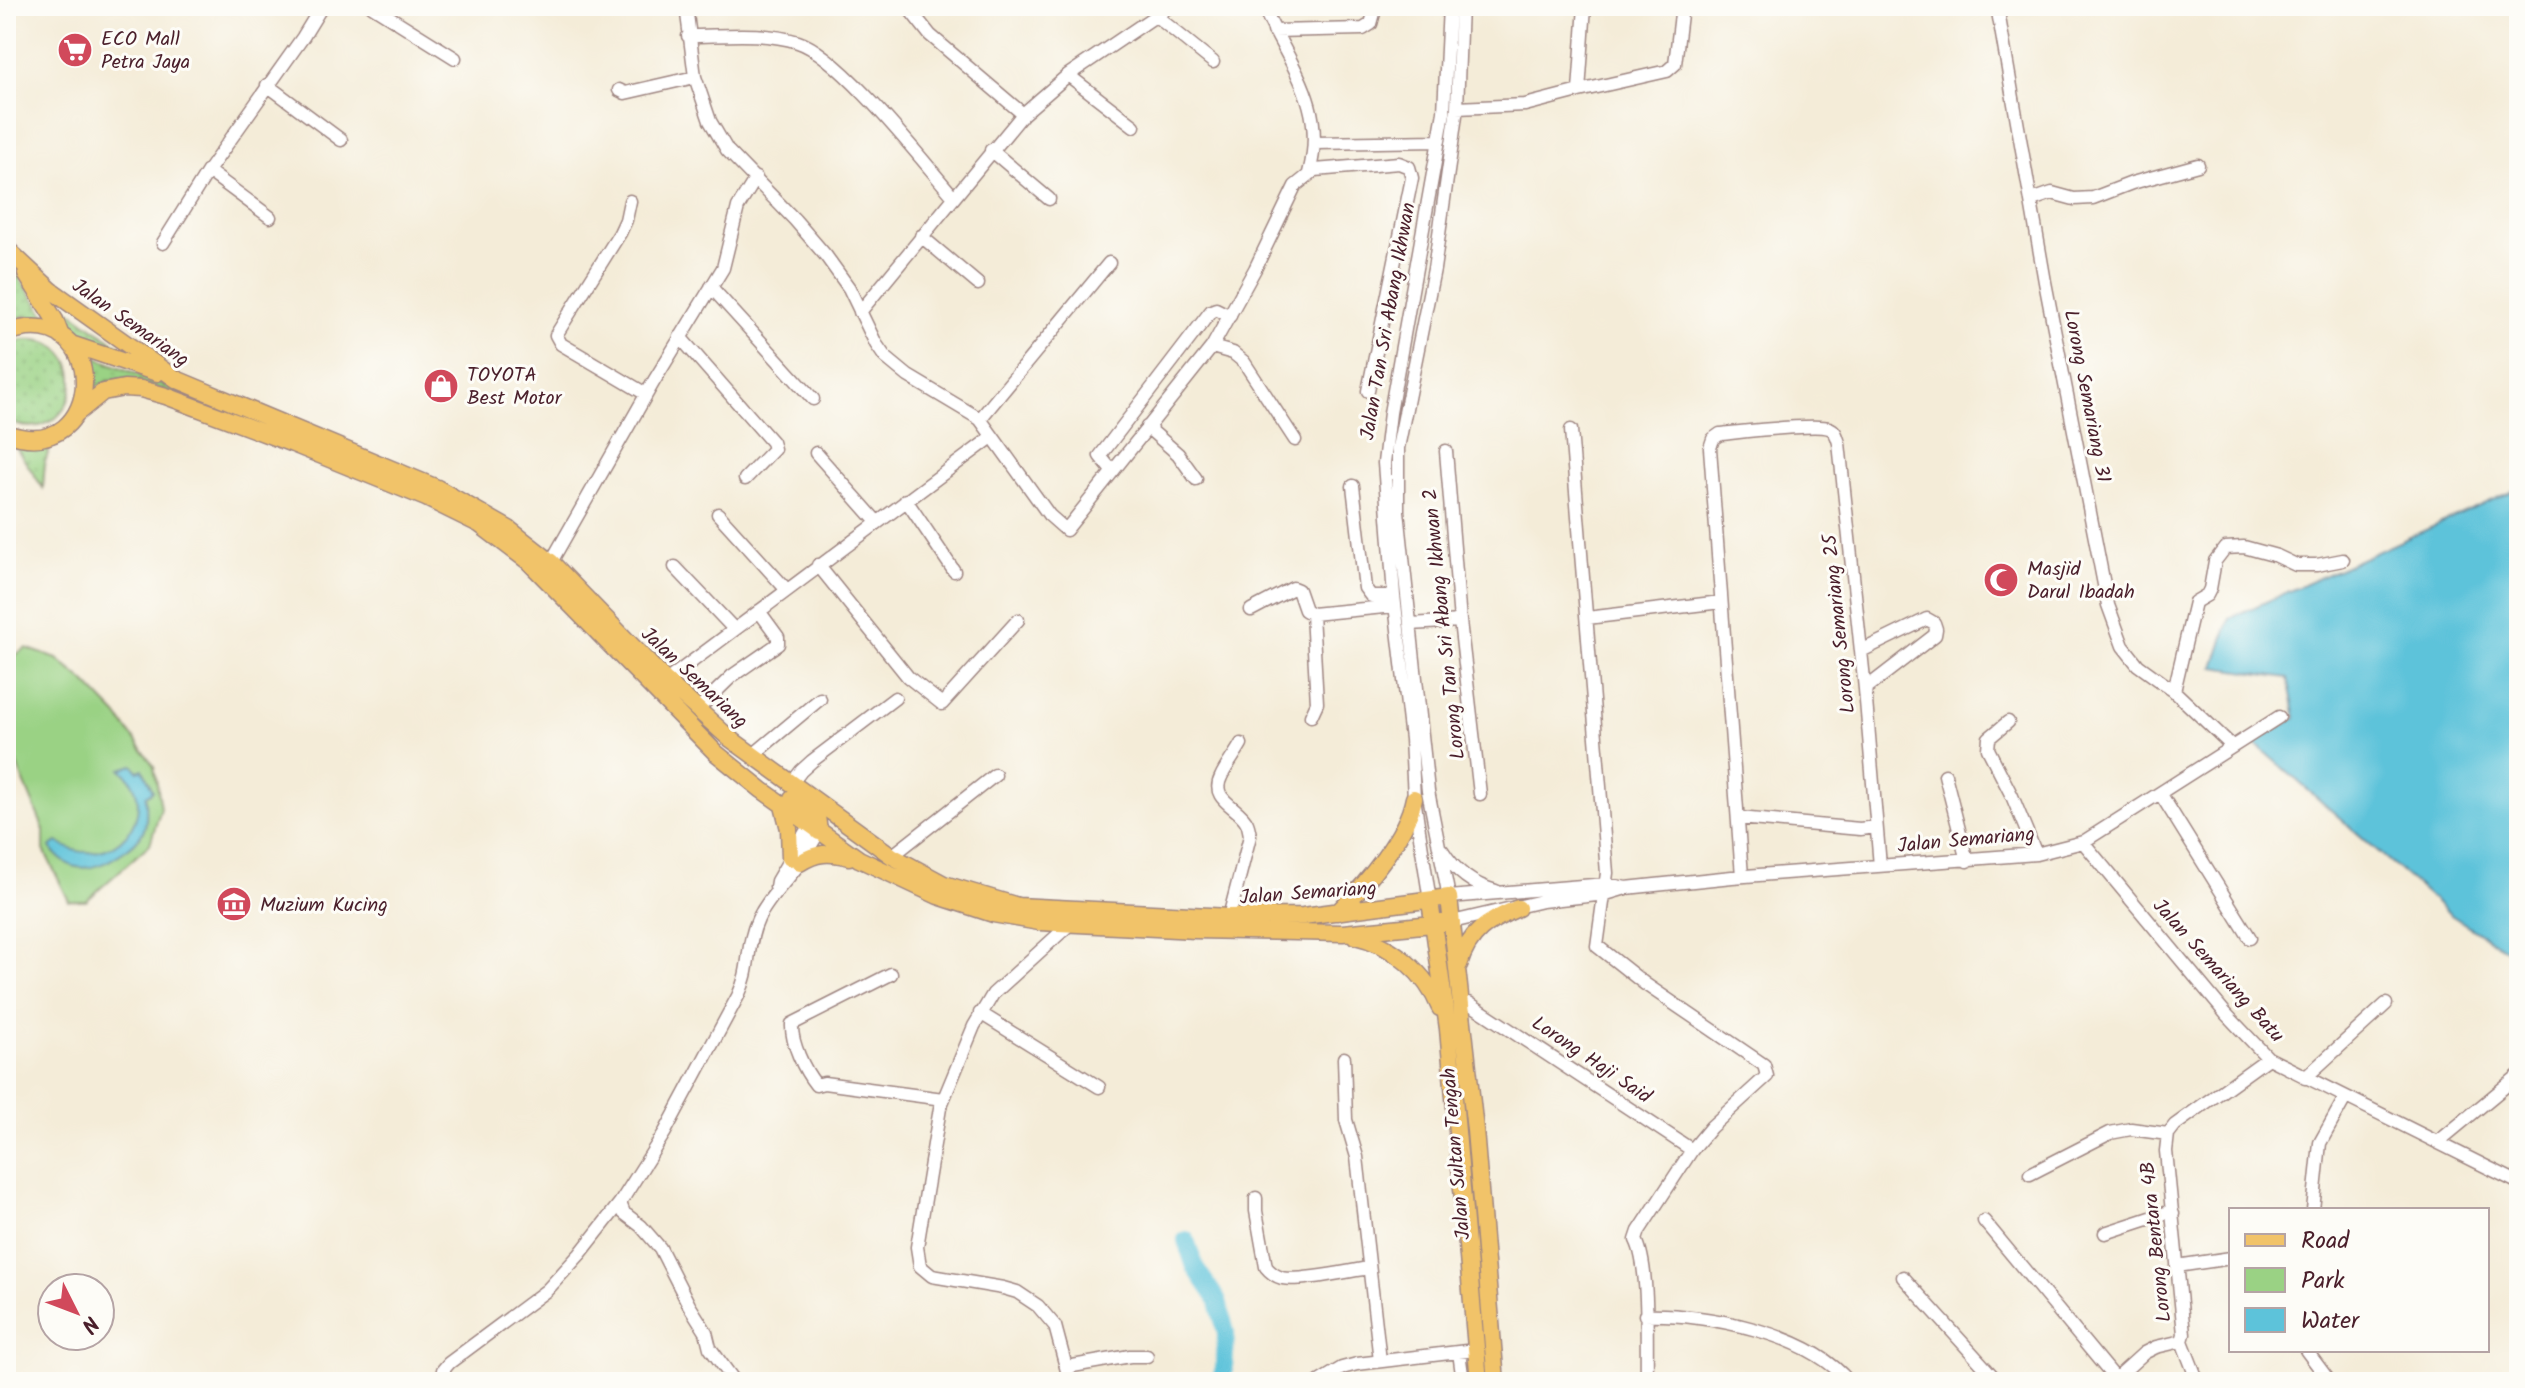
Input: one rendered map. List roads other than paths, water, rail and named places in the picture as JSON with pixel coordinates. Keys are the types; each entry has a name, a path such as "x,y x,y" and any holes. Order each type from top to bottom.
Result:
{"main road":[{"path":"12,254 81,361 85,374 82,401 76,414"},
{"name":"Jalan Semariang","path":"12,254 51,290 176,379 437,488 509,529 551,562 697,710 791,784 892,856 944,884 1018,906 1229,917 1303,916 1449,897"},
{"path":"6,333 21,328 37,328 176,379"},
{"name":"Jalan Semariang","path":"6,433 35,438 51,434 65,426 103,392 141,389 293,444 426,498 479,524 529,562 716,753 783,806 859,859 910,885 967,907 1039,922 1210,931 1343,933 1452,922"},
{"path":"755,757 766,777 817,816 814,829"},
{"path":"1338,912 1363,884 1402,828 1412,811 1414,798"},
{"path":"783,806 795,860 830,852 859,859"},
{"name":"Jalan Sultan Tengah","path":"1449,897 1475,1130 1496,1382"},
{"name":"Jalan Sultan Tengah","path":"1430,901 1448,1029 1467,1351 1479,1382"},
{"path":"1457,971 1471,937 1482,926 1518,908"},
{"path":"1343,933 1380,944 1421,976 1436,999 1448,1029"}],"street":[{"path":"163,243 208,171 322,6"},
{"path":"372,6 455,58"},
{"path":"686,6 695,77 710,121 727,150 826,256 849,288 876,344 895,367 980,419 1049,515 1066,530 1212,347 1284,205 1295,186 1309,173 1315,143 1306,89 1263,6"},
{"path":"907,6 930,35 1023,114"},
{"path":"860,312 1023,114 1068,75 1170,6"},
{"path":"1274,31 1363,29 1371,24 1376,6"},
{"name":"Jalan Tan Sri Abang Ikhwan","path":"1416,736 1395,601 1384,463 1444,112 1449,6"},
{"name":"Jalan Tan Sri Abang Ikhwan","path":"1416,736 1411,624 1398,511 1398,448 1434,269 1457,108 1461,6"},
{"path":"1579,91 1585,6"},
{"path":"1457,108 1525,105 1667,71 1675,64 1682,6"},
{"name":"Lorong Semariang 31","path":"1997,6 2108,605 2123,646 2138,665 2174,691 2232,746"},
{"path":"1156,16 1213,62"},
{"path":"688,36 769,35 817,50 862,94 953,196"},
{"path":"1068,75 1134,126"},
{"path":"619,90 625,93 695,77"},
{"path":"267,85 341,140"},
{"path":"1315,143 1438,141"},
{"path":"991,150 1049,199"},
{"path":"1309,173 1399,163 1409,167 1412,173 1368,391"},
{"path":"2032,200 2052,193 2074,199 2093,198 2132,183 2198,165"},
{"path":"208,171 270,217"},
{"path":"551,562 646,394 723,268 738,207 756,178"},
{"path":"630,201 620,233 556,335 561,344 646,394"},
{"path":"921,236 978,284"},
{"path":"980,419 1109,263"},
{"path":"711,287 813,399"},
{"path":"1112,471 1101,460 1101,452 1211,311 1222,310 1230,316"},
{"path":"680,337 772,442 774,449 771,454 745,479"},
{"path":"1212,347 1233,353 1244,362 1295,440"},
{"path":"1147,427 1178,454 1196,479"},
{"name":"Lorong Semariang 25","path":"1721,602 1710,448 1713,439 1720,434 1828,427 1835,432 1839,443 1880,866"},
{"path":"1571,430 1607,873 1597,939 1600,951 1748,1053 1766,1069 1767,1076 1711,1127 1692,1150 1644,1222 1636,1240 1641,1249 1647,1382"},
{"path":"666,681 992,437"},
{"name":"Lorong Tan Sri Abang Ikhwan 2","path":"1446,451 1460,621 1480,794"},
{"path":"816,453 877,522"},
{"path":"1353,486 1365,588 1371,596 1395,601"},
{"path":"906,500 954,571"},
{"path":"718,514 786,589"},
{"path":"2174,691 2195,602 2207,595 2215,561 2225,548 2244,547 2296,565 2343,560"},
{"path":"818,565 908,677 942,704 1018,620"},
{"path":"675,567 734,629"},
{"path":"1251,610 1293,588 1298,590 1305,610 1312,614 1395,601"},
{"path":"1587,618 1721,602 1742,876"},
{"path":"697,710 732,676 778,644 778,637 759,611"},
{"path":"1311,716 1317,703 1312,614"},
{"path":"1861,651 1927,619 1934,623 1935,635 1865,689"},
{"path":"1411,624 1460,621"},
{"path":"791,784 812,761 895,698"},
{"path":"755,757 820,699"},
{"name":"Jalan Semariang","path":"1606,889 1742,876 1967,861 2036,854 2083,842 2279,717"},
{"path":"2008,722 1989,738 1988,749 2036,854"},
{"path":"1416,736 1449,897 1606,889"},
{"path":"1416,736 1414,798 1430,901"},
{"path":"1229,917 1250,836 1248,823 1225,804 1219,779 1241,744"},
{"path":"892,856 995,775"},
{"path":"1945,775 1967,861"},
{"path":"2160,793 2250,938"},
{"path":"1739,818 1860,829 1875,827"},
{"path":"441,1382 443,1370 449,1363 547,1290 620,1203 665,1132 738,996 747,977 747,945 759,917 814,829"},
{"name":"Jalan Semariang Batu","path":"2083,842 2168,946 2268,1058 2519,1183"},
{"path":"1438,844 1448,860 1475,884 1505,894"},
{"path":"1452,922 1606,889"},
{"path":"1039,922 1042,927 1039,952"},
{"path":"1070,924 993,994 980,1013 943,1099 917,1247 920,1266 932,1276 1003,1288 1027,1298 1047,1315 1055,1326 1070,1382"},
{"path":"891,974 792,1024 792,1033 803,1063 816,1085 824,1083 943,1099"},
{"name":"Lorong Haji Said","path":"1469,1003 1692,1150"},
{"path":"2305,1078 2386,1004"},
{"path":"980,1013 1099,1087"},
{"path":"1344,1058 1346,1120 1357,1157 1380,1361"},
{"name":"Lorong Bentara 4B","path":"2113,1380 2144,1353 2182,1341 2184,1318 2166,1151 2168,1134 2175,1125 2268,1058"},
{"path":"2438,1142 2519,1075"},
{"path":"2313,1208 2320,1143 2345,1098"},
{"path":"2030,1174 2110,1133 2131,1129 2168,1134"},
{"path":"1256,1198 1266,1267 1271,1273 1293,1279 1369,1268"},
{"path":"620,1203 624,1213 641,1226 660,1248 706,1332 710,1348 735,1382"},
{"path":"2105,1233 2166,1213 2173,1214"},
{"path":"1984,1221 2113,1380"},
{"path":"2177,1266 2229,1258"},
{"path":"1903,1277 1998,1382"},
{"path":"1645,1315 1712,1321 1781,1339 1823,1358 1849,1382"},
{"path":"2182,1341 2198,1382"},
{"path":"1319,1382 1342,1368 1467,1351 1463,1382"},
{"path":"2308,1352 2330,1382"},
{"path":"1067,1367 1119,1357 1147,1356"}],"water":[{"path":"2519,488 2519,958 2451,915 2253,742 2296,718 2288,678 2214,667 2230,618"},
{"path":"133,765 138,771 143,769 153,791 146,796 146,824 136,842 110,860 91,867 74,866 57,856 50,847 57,842 78,851 97,852 114,846 127,834 135,820 138,803 133,785 121,769"}],"waterway":[{"path":"1186,1240 1195,1267 1218,1301 1226,1333 1220,1382"}],"place":[{"name":"ECO Mall Petra Jaya","path":"75,50"},
{"name":"TOYOTA Best Motor","path":"441,386"},
{"name":"Masjid Darul Ibadah","path":"2001,580"},
{"name":"Muzium Kucing","path":"234,904"}]}
